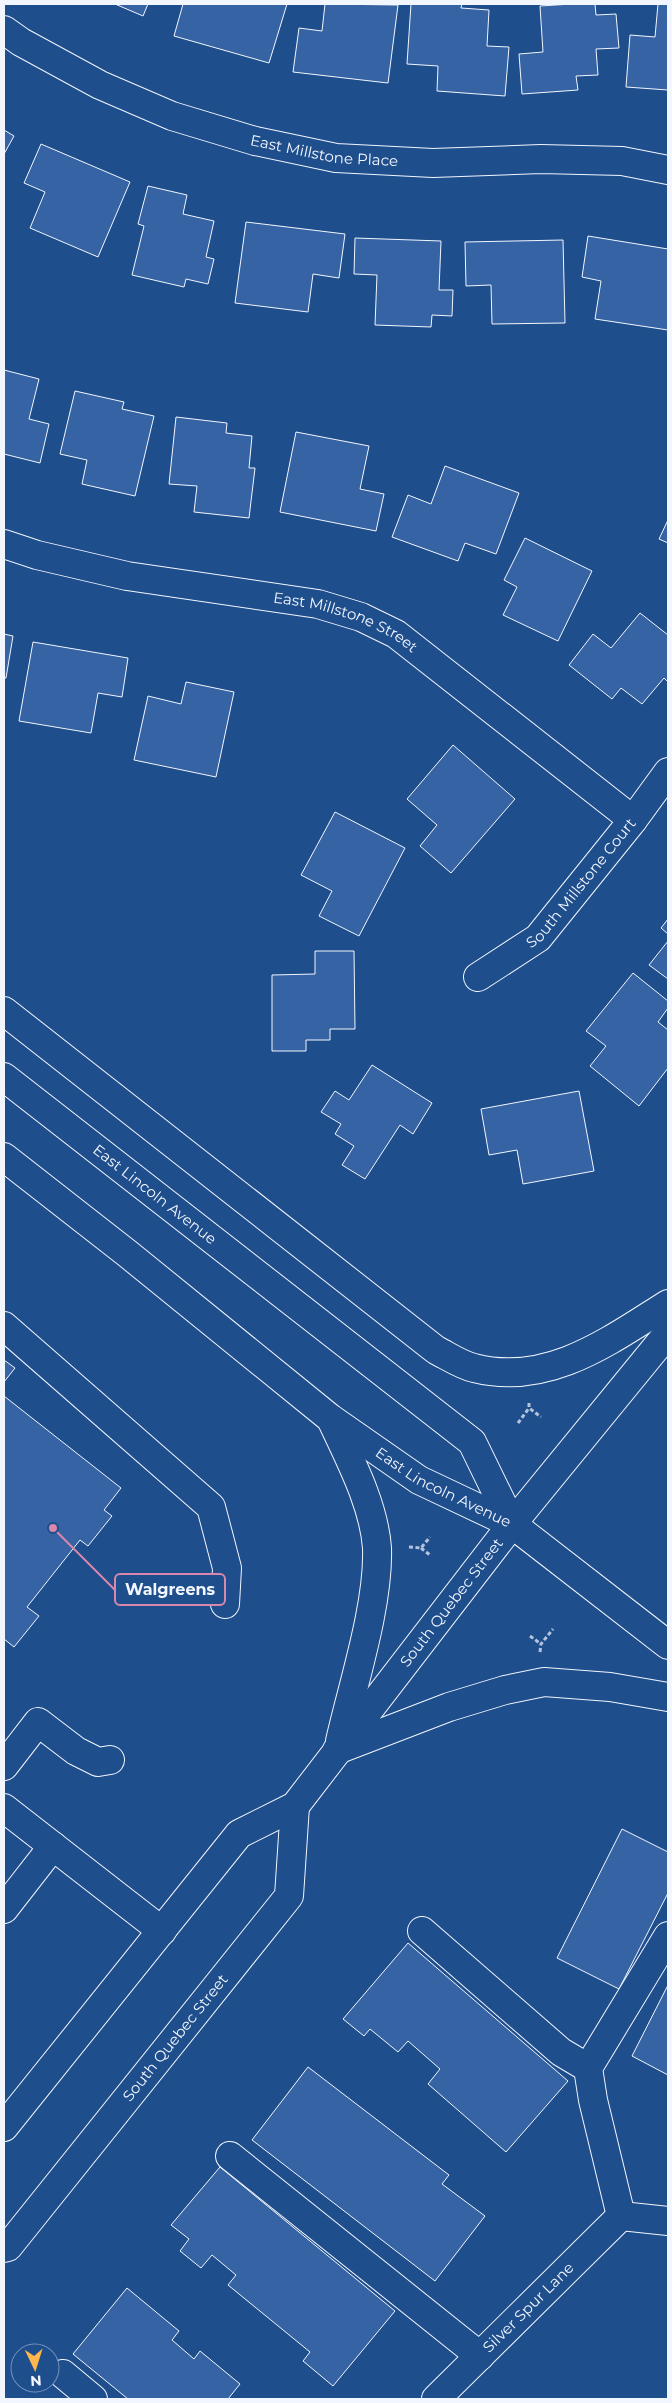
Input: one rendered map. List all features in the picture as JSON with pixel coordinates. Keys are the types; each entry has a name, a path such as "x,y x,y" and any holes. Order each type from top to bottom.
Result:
{"main road":[{"name":"East Millstone Place","path":"4,30 21,42 100,85 172,116 254,141 336,158 433,163 541,159 622,161 668,170"},
{"name":"East Millstone Street","path":"4,544 37,555 127,576 318,604 361,617 396,634 633,820"},
{"name":"South Millstone Court","path":"478,977 538,938 633,820 668,772"},
{"path":"4,1011 436,1350 473,1368 500,1372 523,1372 559,1365 596,1349 668,1304"},
{"name":"East Lincoln Avenue","path":"4,1077 472,1442 512,1524"},
{"name":"East Lincoln Avenue","path":"4,1157 136,1260 330,1418 420,1480 512,1524"},
{"path":"4,1326 211,1507 227,1568 225,1604"},
{"name":"South Quebec Street","path":"4,2127 239,1834 295,1806 512,1524 668,1333"},
{"path":"330,1418 352,1464 369,1510 376,1546 376,1576 370,1613 337,1750"},
{"path":"512,1524 668,1645"},
{"path":"337,1750 449,1707 505,1690 544,1682 610,1687 668,1697"},
{"path":"4,1766 38,1722 76,1751 98,1762 110,1760"},
{"name":"South Quebec Street","path":"4,2248 8,2247 289,1896 295,1806"},
{"path":"4,1808 162,1930"},
{"path":"8,1896 53,1846"},
{"path":"422,1931 561,2052 588,2068"},
{"path":"668,1936 588,2068 593,2100 621,2216 668,2221"},
{"path":"230,2156 480,2356"},
{"name":"Silver Spur Lane","path":"444,2397 480,2356 621,2216"},
{"path":"63,2374 92,2399"}],"path":[{"path":"518,1423 529,1408 528,1401"},
{"path":"529,1408 541,1417"},
{"path":"421,1548 430,1537"},
{"path":"404,1546 421,1548 430,1555"},
{"path":"539,1660 541,1644 553,1629"},
{"path":"530,1636 541,1644"}],"building":[{"path":"115,4 148,4 143,16"},
{"path":"183,4 287,4 269,63 174,36"},
{"path":"325,4 398,5 388,83 293,72 299,28 322,31"},
{"path":"411,4 462,4 461,8 489,10 487,46 509,47 505,96 437,91 438,66 407,64"},
{"path":"595,4 596,15 616,14 619,48 596,49 598,75 576,76 578,90 522,94 519,54 543,52 540,6"},
{"path":"658,4 668,4 668,90 626,87 630,35 655,37"},
{"path":"4,130 14,136 4,154"},
{"path":"41,144 130,182 98,257 30,228 45,192 24,183"},
{"path":"148,186 187,195 183,214 214,221 206,257 214,259 208,284 186,279 184,287 132,275 144,226 138,224"},
{"path":"246,222 345,234 339,278 313,274 308,312 235,303"},
{"path":"588,236 668,249 668,330 595,319 601,281 582,277"},
{"path":"355,238 441,241 439,290 453,290 452,316 432,315 431,327 375,325 377,275 354,274"},
{"path":"563,240 565,323 492,324 491,285 466,286 465,242"},
{"path":"4,370 39,379 29,419 49,424 40,463 4,454"},
{"path":"75,391 124,402 122,409 154,416 135,496 82,484 87,460 60,454"},
{"path":"176,417 227,423 226,433 252,436 249,468 255,468 249,518 194,512 197,486 169,484"},
{"path":"296,432 369,446 360,489 384,494 376,531 280,512"},
{"path":"445,466 519,493 496,554 465,543 458,561 392,537 408,495 431,504"},
{"path":"668,520 668,543 659,539"},
{"path":"525,538 592,571 558,641 503,615 517,587 504,580"},
{"path":"640,613 668,635 668,682 664,678 642,704 621,688 612,699 569,665 593,634 611,648"},
{"path":"4,634 13,636 6,678 4,678"},
{"path":"33,642 128,658 122,697 98,693 91,733 19,721"},
{"path":"186,682 234,692 216,777 134,760 148,696 181,704"},
{"path":"453,745 515,799 451,873 420,846 437,825 407,799"},
{"path":"335,812 405,848 359,936 319,916 332,891 301,875"},
{"path":"668,919 668,934 661,928"},
{"path":"668,941 668,979 649,965"},
{"path":"315,951 354,951 355,1029 330,1029 330,1040 306,1040 306,1051 272,1051 272,975 315,974"},
{"path":"633,973 668,1001 668,1008 658,1022 668,1030 668,1068 639,1106 590,1066 606,1046 586,1031"},
{"path":"372,1065 432,1103 413,1134 400,1125 365,1179 342,1165 354,1146 335,1134 341,1124 321,1112 335,1091 349,1100"},
{"path":"579,1091 594,1171 523,1184 517,1150 489,1155 481,1109"},
{"path":"4,1360 15,1368 4,1382"},
{"path":"4,1396 121,1488 104,1510 112,1516 88,1546 80,1540 27,1607 39,1616 14,1647 4,1639"},
{"path":"622,1829 668,1852 668,1893 619,1989 557,1958"},
{"path":"408,1943 568,2081 506,2152 428,2084 440,2069 408,2041 398,2052 370,2029 364,2036 343,2019"},
{"path":"668,1985 668,2075 632,2056"},
{"path":"308,2067 449,2175 442,2184 485,2216 435,2281 252,2140"},
{"path":"220,2167 395,2311 333,2386 303,2361 310,2352 228,2285 236,2275 212,2255 201,2268 180,2251 189,2239 171,2225"},
{"path":"127,2288 179,2331 172,2340 194,2359 200,2351 240,2384 228,2399 128,2399 73,2354"}],"place":[{"name":"Walgreens","path":"53,1528"}]}
